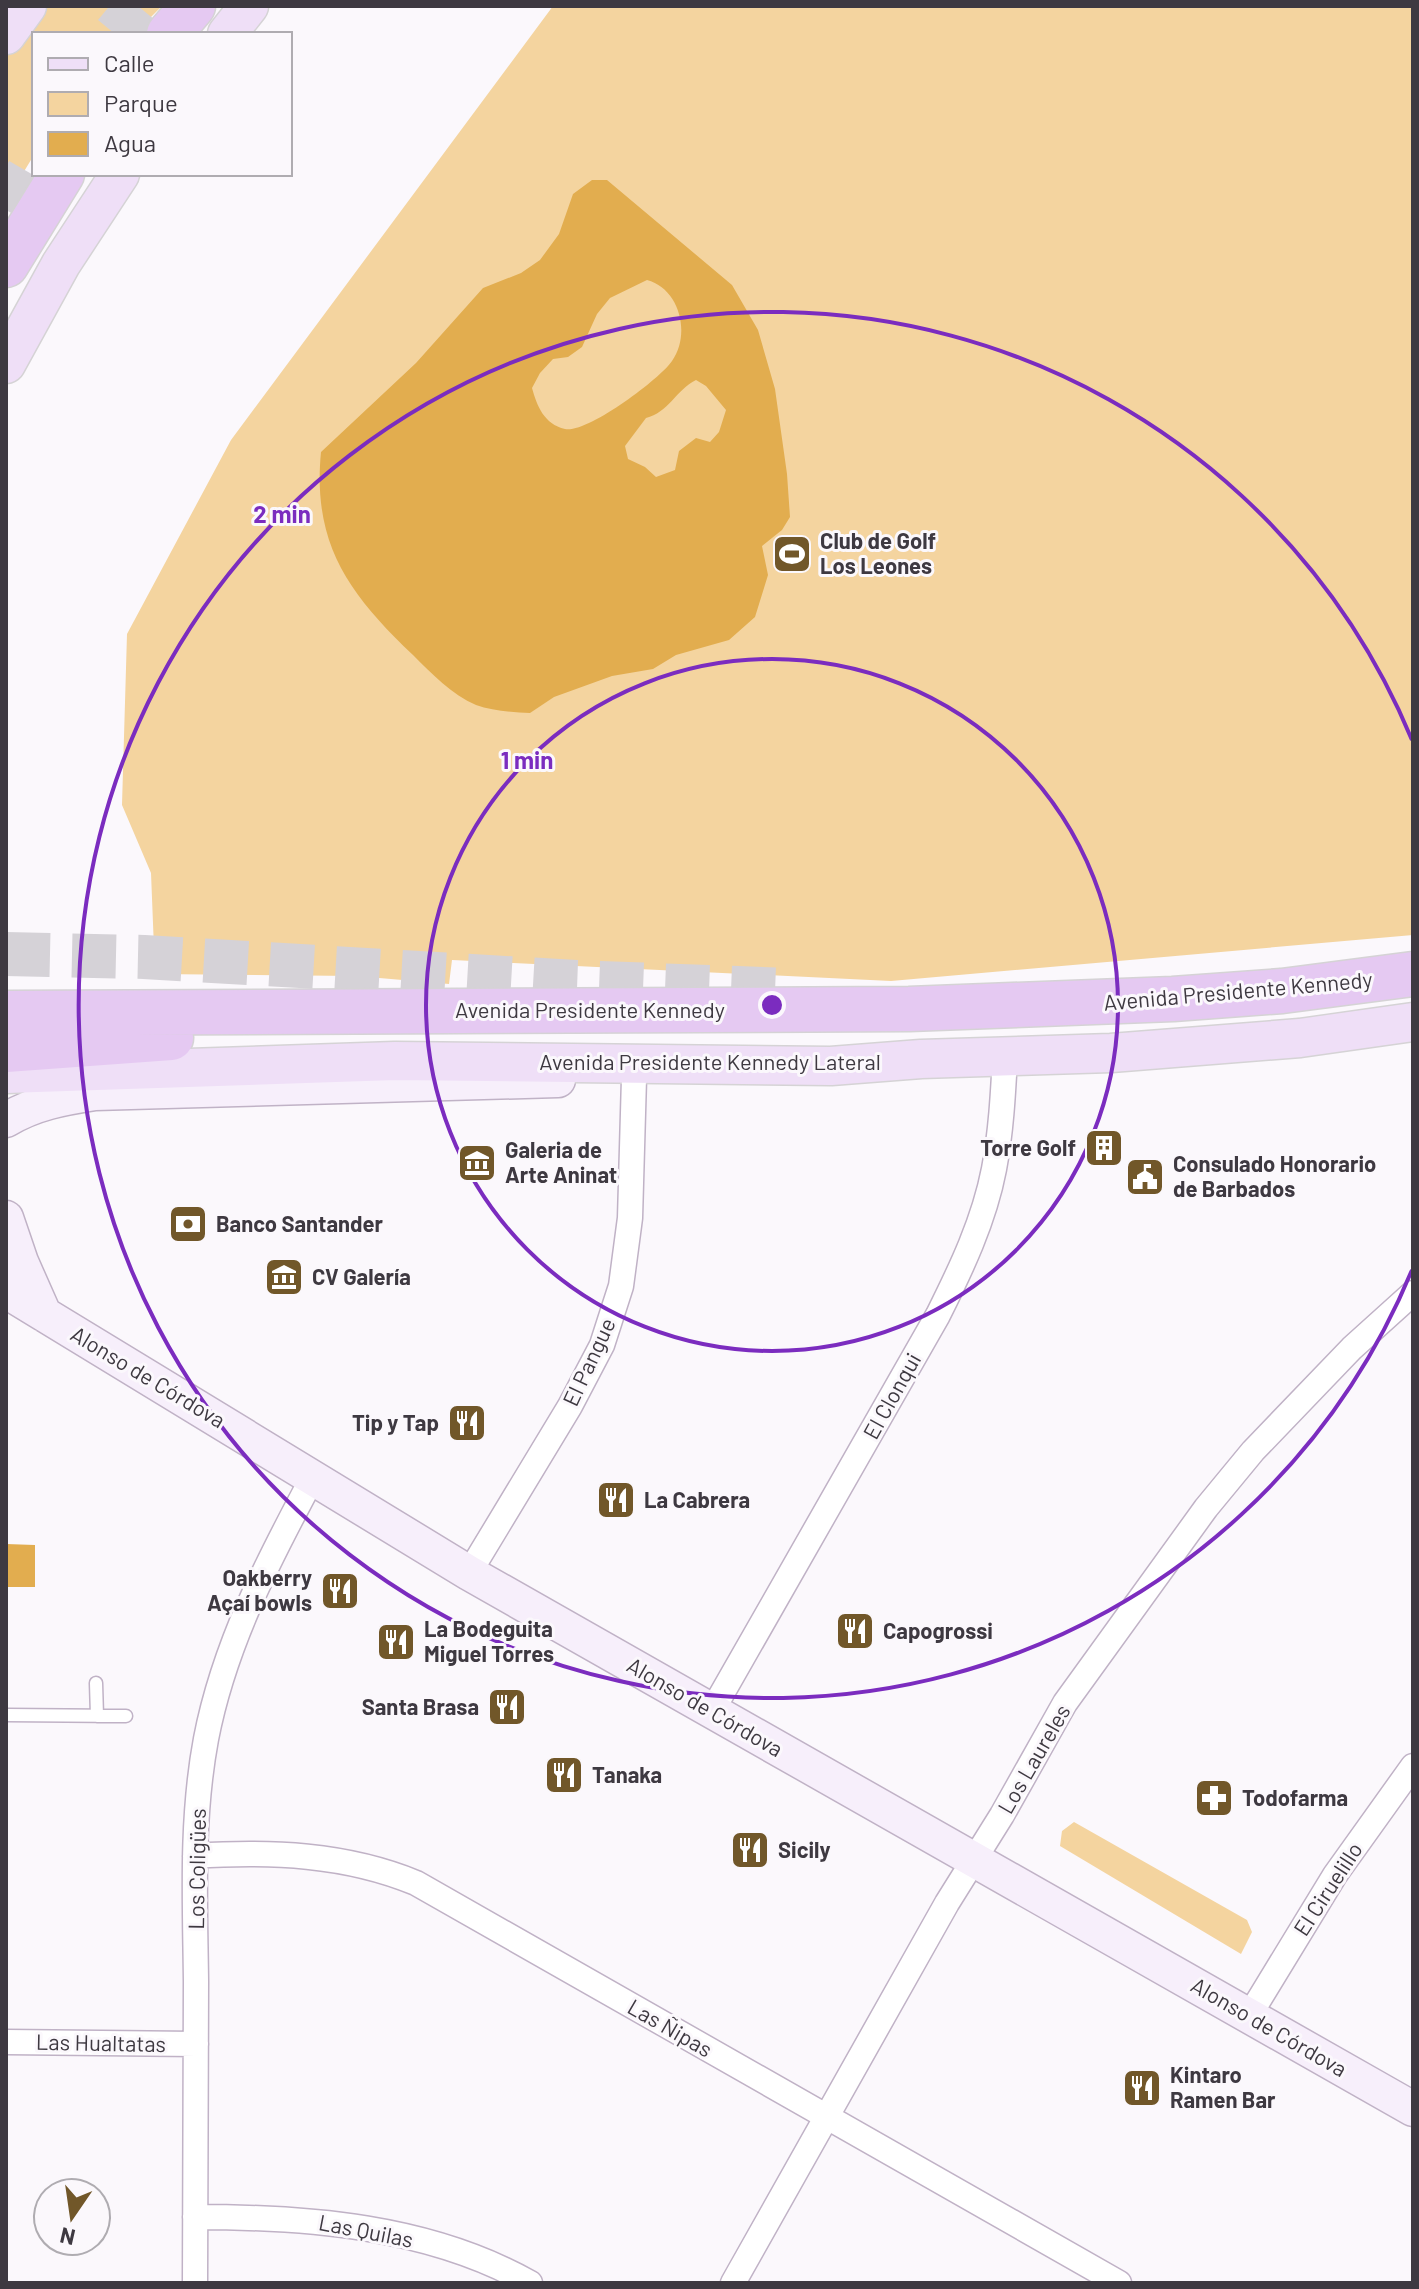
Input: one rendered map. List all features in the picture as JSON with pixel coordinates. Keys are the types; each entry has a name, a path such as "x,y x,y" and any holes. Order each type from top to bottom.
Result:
{"highway":[{"path":"171,32 193,6"},
{"path":"6,265 61,176"},
{"name":"Avenida Presidente Kennedy","path":"6,1013 1036,1006 1282,991 1413,974"},
{"path":"6,1050 156,1040 407,1011"},
{"path":"6,1058 73,1046"}],"main road":[{"path":"6,35 27,6"},
{"path":"229,32 249,6"},
{"path":"6,364 61,264 119,176"},
{"name":"Avenida Presidente Kennedy Lateral","path":"6,1074 395,1061 831,1066 1111,1053 1300,1038 1413,1022"},
{"path":"634,1078 831,1066"},
{"name":"Avenida Presidente Kennedy Lateral","path":"9,1125 59,1098 95,1093 634,1078"},
{"path":"6,1218 44,1314"},
{"name":"Alonso de Córdova","path":"6,1291 469,1573 1413,2109"}],"street":[{"name":"El Clonqui","path":"712,1711 938,1315 963,1265 994,1172 1002,1118 1005,1057"},
{"name":"El Pangue","path":"469,1573 570,1406 602,1345 621,1286 630,1218 634,1078"},
{"name":"Los Laureles","path":"733,2283 1065,1703 1206,1508 1301,1398 1413,1293"},
{"name":"Los Coligües","path":"195,2283 195,1856 200,1777 224,1669 256,1587 313,1477"},
{"name":"El Ciruelillo","path":"1249,2016 1335,1875 1413,1766"},
{"name":"Las Ñipas","path":"195,1856 264,1853 312,1856 396,1875 507,1934 1119,2283"},
{"name":"Las Hualtatas","path":"6,2042 196,2044"},
{"name":"Las Quilas","path":"195,2217 277,2217 346,2224 461,2252 530,2283"}],"lane":[{"path":"96,1683 97,1716"},
{"path":"6,1715 126,1716"}],"green space":[{"path":"43,6 162,6 136,32 32,32 32,158 6,201 6,55"},
{"name":"Club de Golf Los Leones","path":"553,6 1413,6 1413,935 891,981 452,960 449,984 356,976 155,974 151,873 122,805 127,634 231,440"},
{"path":"1074,1822 1247,1920 1252,1932 1241,1954 1060,1846 1062,1831"}],"water":[{"path":"592,180 607,180 732,285 758,330 775,389 790,517 782,530 762,546 768,575 755,617 729,640 676,655 653,669 612,676 554,697 530,713 496,710 467,701 442,683 390,633 353,588 329,541 320,485 321,452 416,363 483,288 521,273 540,260 559,234 573,194","holes":["647,280 668,293 679,314 681,338 672,361 638,392 605,415 575,428 558,427 539,408 532,388 540,373 553,359 568,357 582,347 597,314 610,298","696,380 706,386 726,410 719,432 710,442 696,438 679,451 675,470 656,477 645,467 628,459 625,446 646,418 660,411"]},
{"path":"6,1544 35,1545 35,1587 6,1587"}],"tunnel":[{"path":"117,32 138,6"},
{"path":"6,210 32,165"},
{"path":"6,954 144,957 576,982 788,990"}],"place":[{"name":"Club de Golf Los Leones","path":"792,554"},
{"name":"Torre Golf","path":"1104,1148"},
{"name":"Galeria de Arte Aninat","path":"477,1163"},
{"name":"Consulado Honorario de Barbados","path":"1145,1177"},
{"name":"Banco Santander","path":"188,1224"},
{"name":"CV Galería","path":"284,1277"},
{"name":"Tip y Tap","path":"467,1423"},
{"name":"La Cabrera","path":"616,1500"},
{"name":"Oakberry Açaí bowls","path":"340,1591"},
{"name":"Capogrossi","path":"855,1631"},
{"name":"La Bodeguita Miguel Torres","path":"396,1642"},
{"name":"Santa Brasa","path":"507,1707"},
{"name":"Tanaka","path":"564,1775"},
{"name":"Todofarma","path":"1214,1798"},
{"name":"Sicily","path":"750,1850"},
{"name":"Kintaro Ramen Bar","path":"1142,2088"}]}
